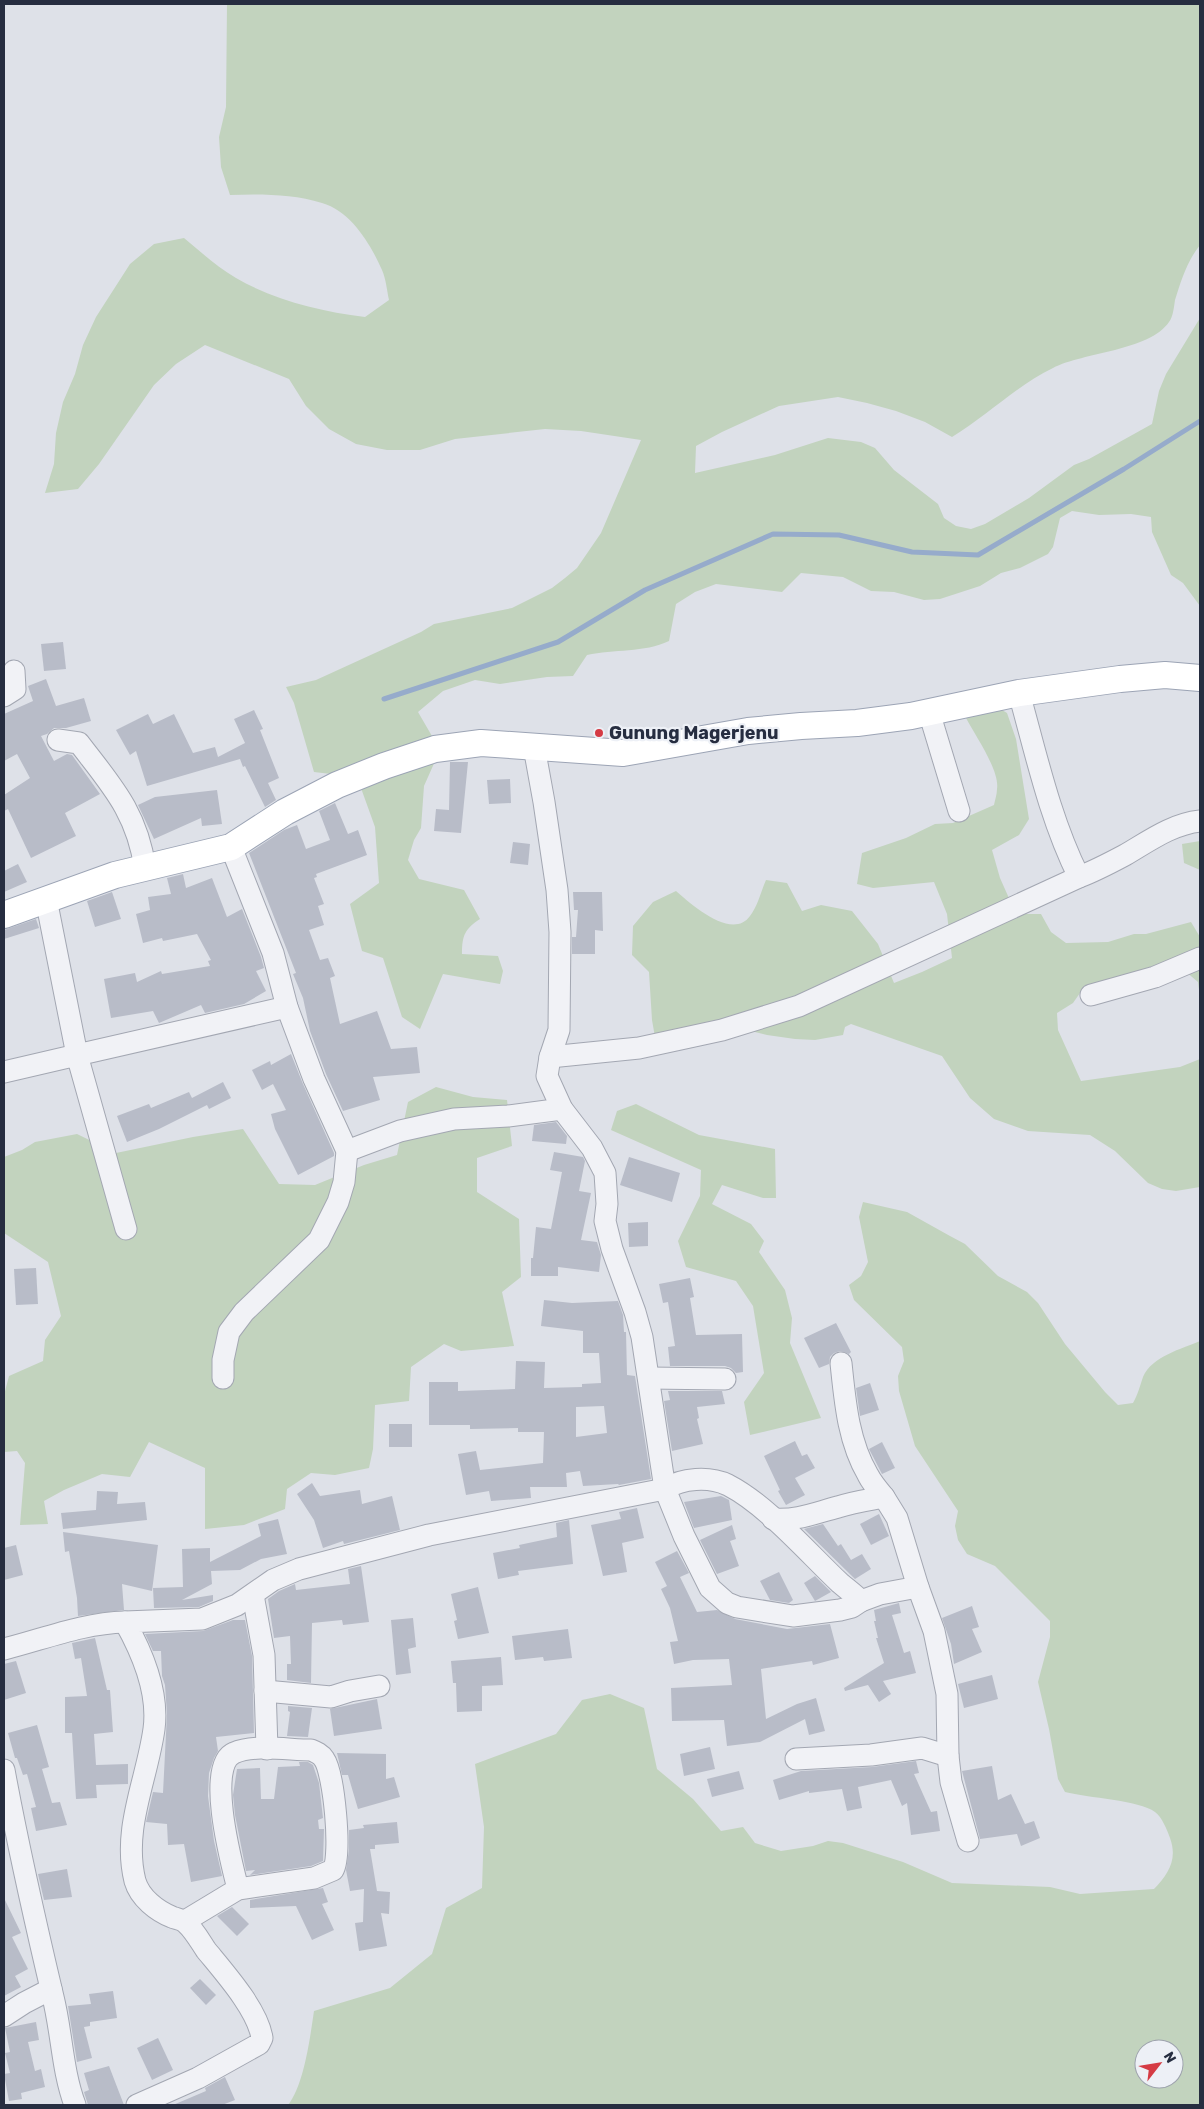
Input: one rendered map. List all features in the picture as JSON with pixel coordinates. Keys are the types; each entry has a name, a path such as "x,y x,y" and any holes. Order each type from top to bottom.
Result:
{"main road":[{"path":"4,914 115,876 231,846 284,812 338,785 384,766 435,749 481,743 623,753 748,731 857,723 929,712 1019,692 1165,675 1200,678"}],"street":[{"path":"4,696 15,689 14,671"},
{"path":"1019,692 1047,795 1069,856 1079,877"},
{"path":"929,712 959,811"},
{"path":"58,740 78,743 114,788 129,812 142,851 145,868"},
{"path":"534,747 557,890 560,932 560,1030 550,1057 547,1076 562,1109 592,1148 605,1173 607,1204 605,1221 612,1249 635,1312 649,1378 665,1489 684,1536 710,1588 727,1603 768,1613 793,1616 840,1610 852,1607 861,1601 880,1594 918,1587"},
{"path":"550,1057 639,1048 722,1030 799,1006 1098,869 1154,837 1186,823 1200,821"},
{"path":"223,1378 223,1360 229,1332 244,1312 319,1240 338,1202 344,1182 346,1151 314,1079 287,1007 273,953 231,846"},
{"path":"46,899 77,1055 126,1230"},
{"path":"1091,995 1156,977 1200,958"},
{"path":"4,1072 287,1007"},
{"path":"346,1151 400,1131 454,1119 508,1116 562,1109"},
{"path":"842,1363 850,1428 858,1454 868,1476 897,1518 918,1587 934,1631 947,1694 948,1756 951,1782 968,1841"},
{"path":"649,1378 725,1379"},
{"path":"4,1649 93,1624 202,1619 237,1605 285,1574 380,1546 665,1489 675,1483 690,1480 716,1481 739,1492 773,1519 861,1601"},
{"path":"773,1519 788,1520 809,1516 851,1503 884,1497"},
{"path":"252,1595 264,1655 267,1749"},
{"path":"125,1622 150,1678 155,1709 154,1728 147,1766 141,1783 131,1844 136,1883 151,1906 185,1921 248,2007 258,2024 262,2038 259,2044 198,2078 137,2105"},
{"path":"265,1691 331,1697 350,1691 379,1686"},
{"path":"185,1921 238,1889 314,1878 334,1870 336,1865 336,1827 332,1787 324,1759 311,1750 250,1748 235,1752 225,1762 220,1796 228,1852 238,1889"},
{"path":"796,1759 871,1755 922,1748 948,1756"},
{"path":"4,1770 8,1816 51,1989 65,2067 75,2105"},
{"path":"4,2016 24,2002 51,1989"}],"green space":[{"path":"227,4 1200,4 1200,245 1185,271 1170,320 1160,332 1132,345 1081,358 1039,375 952,437 925,422 896,411 838,397 779,406 722,432 696,446 695,473 775,455 828,438 861,442 875,448 894,470 938,504 944,518 956,526 971,529 985,524 1029,498 1074,465 1089,459 1152,424 1159,391 1166,374 1200,318 1200,606 1183,583 1171,575 1152,532 1151,517 1131,514 1099,515 1072,511 1060,518 1053,547 1048,554 1020,568 1001,573 980,586 940,599 924,600 894,592 871,591 843,577 801,573 782,592 716,584 695,592 676,604 669,641 659,645 587,655 573,676 547,677 500,684 475,680 443,691 418,712 436,743 436,759 424,786 421,828 414,840 408,860 419,879 464,890 480,919 465,933 462,954 498,956 503,971 500,984 443,974 420,1029 402,1017 383,958 362,951 350,904 379,883 375,827 357,777 314,772 294,703 286,687 316,680 421,632 434,624 512,608 552,588 577,568 601,533 641,440 581,431 545,429 455,439 420,450 387,450 356,444 329,429 306,406 289,379 205,345 176,364 154,385 99,464 78,489 45,493 54,464 56,433 63,402 75,374 83,345 96,317 130,264 154,244 184,238 216,264 251,286 283,299 331,312 365,317 389,300 383,274 372,250 359,230 342,213 322,203 288,196 230,195 221,167 219,137 226,107"},
{"path":"992,704 1007,713 1016,739 1029,819 1019,835 992,850 1000,878 1016,914 1041,914 1051,932 1066,943 1108,942 1134,934 1146,934 1191,922 1200,937 1200,998 1198,982 1172,960 1099,983 1080,993 1073,1003 1057,1013 1058,1030 1081,1081 1180,1067 1200,1059 1200,1187 1176,1191 1162,1189 1148,1183 1115,1151 1090,1135 1028,1131 994,1119 970,1098 942,1056 851,1024 845,1027 843,1035 815,1040 767,1035 719,1023 655,1037 649,972 632,955 633,926 653,902 676,891 712,918 723,923 733,924 742,923 753,912 766,880 787,883 802,911 821,905 852,911 878,944 894,983 952,958 947,914 934,882 873,888 857,884 862,853 906,838 935,824 953,823 994,805 997,789 995,772 986,752 965,716"},
{"path":"1200,841 1200,870 1184,863 1182,844"},
{"path":"436,1087 473,1097 507,1100 512,1146 477,1158 477,1192 519,1219 521,1277 502,1292 514,1346 461,1351 444,1344 411,1367 409,1401 375,1405 373,1449 369,1468 335,1475 311,1473 287,1489 285,1509 244,1525 205,1529 205,1468 149,1442 130,1477 102,1474 64,1490 44,1501 48,1524 20,1525 25,1463 17,1451 4,1452 4,1395 9,1376 43,1361 45,1340 61,1316 48,1262 4,1233 4,1157 22,1150 35,1142 77,1134 116,1153 243,1129 279,1184 315,1185 364,1165 397,1155 408,1102"},
{"path":"636,1104 699,1135 775,1149 776,1198 763,1198 722,1185 712,1204 751,1224 764,1241 759,1252 785,1290 792,1318 790,1343 821,1418 750,1435 744,1402 764,1373 753,1306 736,1281 686,1267 678,1241 700,1196 701,1170 611,1130 617,1111"},
{"path":"863,1202 907,1212 965,1244 998,1276 1027,1292 1038,1303 1065,1344 1118,1405 1133,1403 1147,1370 1160,1358 1200,1341 1200,2105 288,2105 294,2096 302,2074 314,2011 390,1988 432,1954 446,1908 482,1888 484,1827 475,1764 556,1734 582,1700 610,1694 644,1708 657,1769 693,1799 721,1831 743,1827 755,1843 781,1851 813,1846 828,1841 843,1843 903,1862 952,1883 1050,1887 1080,1894 1154,1889 1164,1878 1170,1866 1173,1853 1170,1838 1164,1824 1155,1812 1126,1802 1065,1792 1058,1779 1038,1682 1050,1637 1050,1621 995,1566 967,1554 958,1540 955,1526 958,1511 915,1446 899,1391 898,1376 904,1361 902,1347 854,1300 849,1285 861,1276 868,1262 859,1217"}],"building":[{"path":"63,642 66,669 44,671 41,644"},
{"path":"46,679 56,706 84,698 91,721 66,728 54,728 41,736 54,761 67,754 72,755 100,794 65,813 76,836 31,858 8,809 4,811 4,795 30,778 17,754 4,761 4,714 33,701 28,686"},
{"path":"254,710 263,729 260,730 279,778 268,783 276,800 265,807 240,759 147,786 136,751 130,755 116,730 148,714 153,724 174,714 193,753 215,747 218,757 245,743 234,719"},
{"path":"450,762 468,762 461,833 434,831 436,809 449,810"},
{"path":"510,779 511,803 489,804 487,780"},
{"path":"217,790 222,824 202,826 201,818 154,839 138,805 155,797"},
{"path":"335,803 348,834 358,830 367,855 316,874 317,877 314,878 324,904 318,906 324,925 309,930 320,960 328,958 335,976 330,978 340,1024 377,1011 391,1049 417,1047 420,1073 373,1077 380,1100 343,1111 326,1074 310,1031 303,998 293,974 296,973 249,853 284,830 297,825 306,849 330,840 319,811"},
{"path":"513,842 530,844 528,865 510,863"},
{"path":"18,864 27,882 4,892 4,871"},
{"path":"183,874 186,888 212,878 227,917 242,909 261,957 264,968 256,971 266,991 244,1004 205,1013 201,1005 159,1023 153,1011 111,1018 104,979 135,973 137,982 161,971 162,974 210,966 208,961 211,960 197,934 163,941 162,938 143,943 136,914 150,910 148,897 171,894 167,878"},
{"path":"112,892 121,919 95,927 87,901"},
{"path":"573,892 602,892 603,931 595,930 595,954 572,954 572,937 576,937 578,910 574,910"},
{"path":"36,919 39,928 4,939 4,930"},
{"path":"291,1054 334,1153 334,1156 298,1175 275,1129 271,1114 286,1110 273,1084 262,1090 252,1070 270,1061 271,1065"},
{"path":"223,1082 231,1098 209,1109 207,1105 159,1129 127,1142 117,1116 149,1104 151,1108 189,1092 192,1098"},
{"path":"556,1122 567,1136 566,1144 532,1141 534,1125"},
{"path":"554,1152 583,1157 585,1161 579,1191 591,1193 581,1240 597,1242 601,1255 599,1272 558,1267 558,1276 531,1276 531,1258 533,1258 536,1227 551,1229 562,1172 550,1170"},
{"path":"629,1157 680,1173 672,1202 620,1185"},
{"path":"648,1222 648,1246 629,1247 628,1223"},
{"path":"36,1268 38,1304 16,1305 14,1269"},
{"path":"690,1278 694,1297 690,1298 696,1335 742,1334 743,1372 736,1373 731,1368 725,1366 670,1366 668,1347 675,1346 668,1302 663,1303 659,1284"},
{"path":"544,1300 572,1303 618,1301 623,1315 624,1332 626,1332 627,1375 635,1376 651,1479 619,1485 583,1486 580,1471 566,1473 567,1487 530,1487 531,1498 491,1501 489,1491 466,1495 458,1454 476,1451 480,1470 543,1463 544,1432 518,1432 518,1428 470,1429 470,1425 429,1425 429,1382 458,1382 458,1391 515,1389 516,1361 545,1362 544,1388 582,1387 582,1384 601,1383 599,1353 583,1353 583,1331 541,1326","holes":["604,1406 607,1433 576,1437 576,1407"]},
{"path":"836,1323 851,1352 849,1354 840,1351 834,1353 830,1357 829,1364 819,1368 804,1338"},
{"path":"870,1383 879,1410 860,1416 856,1388"},
{"path":"668,1391 722,1391 725,1404 697,1407 699,1418 697,1419 703,1444 672,1451 664,1401 670,1400"},
{"path":"389,1424 412,1424 412,1447 389,1447"},
{"path":"795,1441 802,1456 807,1454 815,1468 795,1478 805,1495 786,1505 778,1491 780,1490 764,1456"},
{"path":"882,1442 895,1468 882,1474 869,1449"},
{"path":"312,1483 320,1496 360,1490 362,1504 392,1496 400,1530 344,1544 343,1541 323,1548 314,1520 297,1494"},
{"path":"97,1491 118,1492 117,1504 145,1502 147,1520 63,1529 61,1513 96,1510"},
{"path":"721,1496 729,1500 732,1520 694,1528 684,1502"},
{"path":"637,1508 644,1538 622,1543 627,1572 603,1576 591,1525 621,1519 619,1512"},
{"path":"879,1514 889,1536 871,1545 860,1524"},
{"path":"278,1519 287,1554 261,1559 240,1570 211,1571 212,1584 182,1600 213,1595 213,1601 199,1607 154,1608 153,1588 183,1587 182,1549 210,1548 210,1562 261,1536 258,1524"},
{"path":"569,1520 573,1564 518,1571 519,1575 498,1579 493,1553 520,1548 519,1545 557,1537 556,1523"},
{"path":"823,1524 838,1546 841,1544 851,1560 862,1554 871,1569 855,1579 804,1529"},
{"path":"732,1525 736,1539 730,1541 739,1566 717,1574 700,1540"},
{"path":"63,1532 158,1545 152,1591 122,1584 124,1610 78,1616 69,1551 65,1552"},
{"path":"16,1545 23,1575 4,1580 4,1548"},
{"path":"677,1551 689,1573 680,1577 697,1612 717,1610 735,1619 787,1629 830,1624 839,1658 813,1665 812,1661 761,1669 766,1719 797,1704 816,1698 825,1731 809,1735 805,1719 760,1742 727,1746 724,1720 672,1721 671,1688 732,1685 729,1659 693,1660 674,1664 670,1642 678,1641 670,1608 661,1589 667,1586 655,1562"},
{"path":"361,1566 369,1622 343,1625 342,1620 312,1623 311,1683 287,1680 287,1664 291,1664 290,1636 274,1638 268,1599 279,1591 295,1584 296,1590 350,1584 348,1569"},
{"path":"779,1572 793,1600 789,1603 770,1600 760,1581"},
{"path":"815,1576 831,1592 815,1601 804,1583"},
{"path":"478,1587 489,1633 458,1639 454,1621 457,1620 451,1594"},
{"path":"899,1603 901,1613 892,1615 904,1653 910,1651 916,1673 883,1681 891,1694 879,1702 868,1685 845,1691 844,1688 884,1663 876,1638 878,1638 874,1621 876,1621 874,1610"},
{"path":"972,1606 979,1627 972,1629 982,1652 954,1664 951,1644 942,1618"},
{"path":"413,1618 416,1647 408,1649 411,1673 396,1675 391,1620"},
{"path":"233,1620 245,1620 252,1656 254,1733 216,1737 218,1751 209,1773 208,1796 214,1841 222,1876 191,1882 184,1844 168,1845 167,1824 146,1822 153,1792 163,1793 167,1714 161,1651 153,1651 145,1634 203,1631"},
{"path":"568,1629 572,1658 544,1661 543,1657 515,1660 512,1636"},
{"path":"95,1638 107,1690 110,1690 113,1732 94,1734 96,1765 128,1764 128,1784 96,1785 97,1798 76,1799 72,1733 65,1733 65,1697 87,1696 81,1658 75,1659 72,1643"},
{"path":"501,1657 503,1685 482,1686 482,1711 457,1712 456,1683 453,1683 451,1661"},
{"path":"16,1661 26,1693 4,1700 4,1664"},
{"path":"992,1675 998,1699 964,1708 958,1684"},
{"path":"377,1699 382,1729 334,1736 330,1709"},
{"path":"288,1706 312,1708 308,1737 287,1736 290,1712 288,1711"},
{"path":"37,1725 49,1767 42,1769 52,1803 60,1802 67,1825 36,1831 31,1808 36,1807 27,1774 23,1775 17,1758 15,1758 8,1733"},
{"path":"710,1747 715,1769 684,1776 680,1754"},
{"path":"337,1753 386,1754 386,1779 394,1777 400,1797 358,1809 348,1775 342,1775"},
{"path":"916,1761 919,1773 914,1774 931,1812 937,1811 940,1831 911,1835 907,1803 902,1806 891,1780 858,1787 862,1808 847,1811 842,1789 809,1793 809,1791 779,1800 773,1780 801,1771 872,1767"},
{"path":"299,1762 308,1762 313,1765 319,1783 323,1818 318,1820 319,1829 324,1829 323,1861 311,1866 250,1875 255,1870 246,1871 235,1815 233,1795 237,1769 260,1768 261,1799 274,1799 278,1767 300,1766"},
{"path":"992,1766 998,1800 1011,1794 1025,1824 1034,1821 1040,1838 1021,1846 1017,1834 980,1839 962,1771"},
{"path":"739,1771 744,1789 712,1797 707,1779"},
{"path":"397,1822 399,1843 375,1845 375,1849 370,1849 377,1891 390,1892 389,1914 381,1913 387,1946 359,1951 355,1923 363,1922 364,1889 350,1891 346,1870 349,1830 364,1828 363,1825"},
{"path":"67,1869 72,1897 44,1900 38,1874"},
{"path":"323,1888 328,1902 322,1904 334,1930 312,1940 296,1906 250,1908 250,1900"},
{"path":"4,1898 21,1933 12,1937 28,1969 15,1976 21,1987 4,1996"},
{"path":"232,1907 249,1924 237,1936 217,1916"},
{"path":"200,1979 216,1995 206,2005 190,1988"},
{"path":"113,1991 117,2018 90,2022 90,2026 84,2027 92,2058 77,2062 68,2006 91,2004 89,1994"},
{"path":"36,2022 39,2040 28,2042 35,2071 41,2069 45,2087 21,2093 22,2099 9,2101 4,2074 10,2073 5,2053 10,2052 5,2028"},
{"path":"158,2038 173,2070 152,2080 137,2048"},
{"path":"109,2066 124,2105 88,2105 84,2092 89,2090 84,2073"},
{"path":"225,2077 235,2100 222,2105 173,2105 206,2091 205,2088"}],"waterway":[{"path":"384,699 558,642 645,590 773,534 839,535 912,552 978,555 1124,469 1200,421"}],"place":[{"name":"Gunung Magerjenu","path":"599,733"}]}
